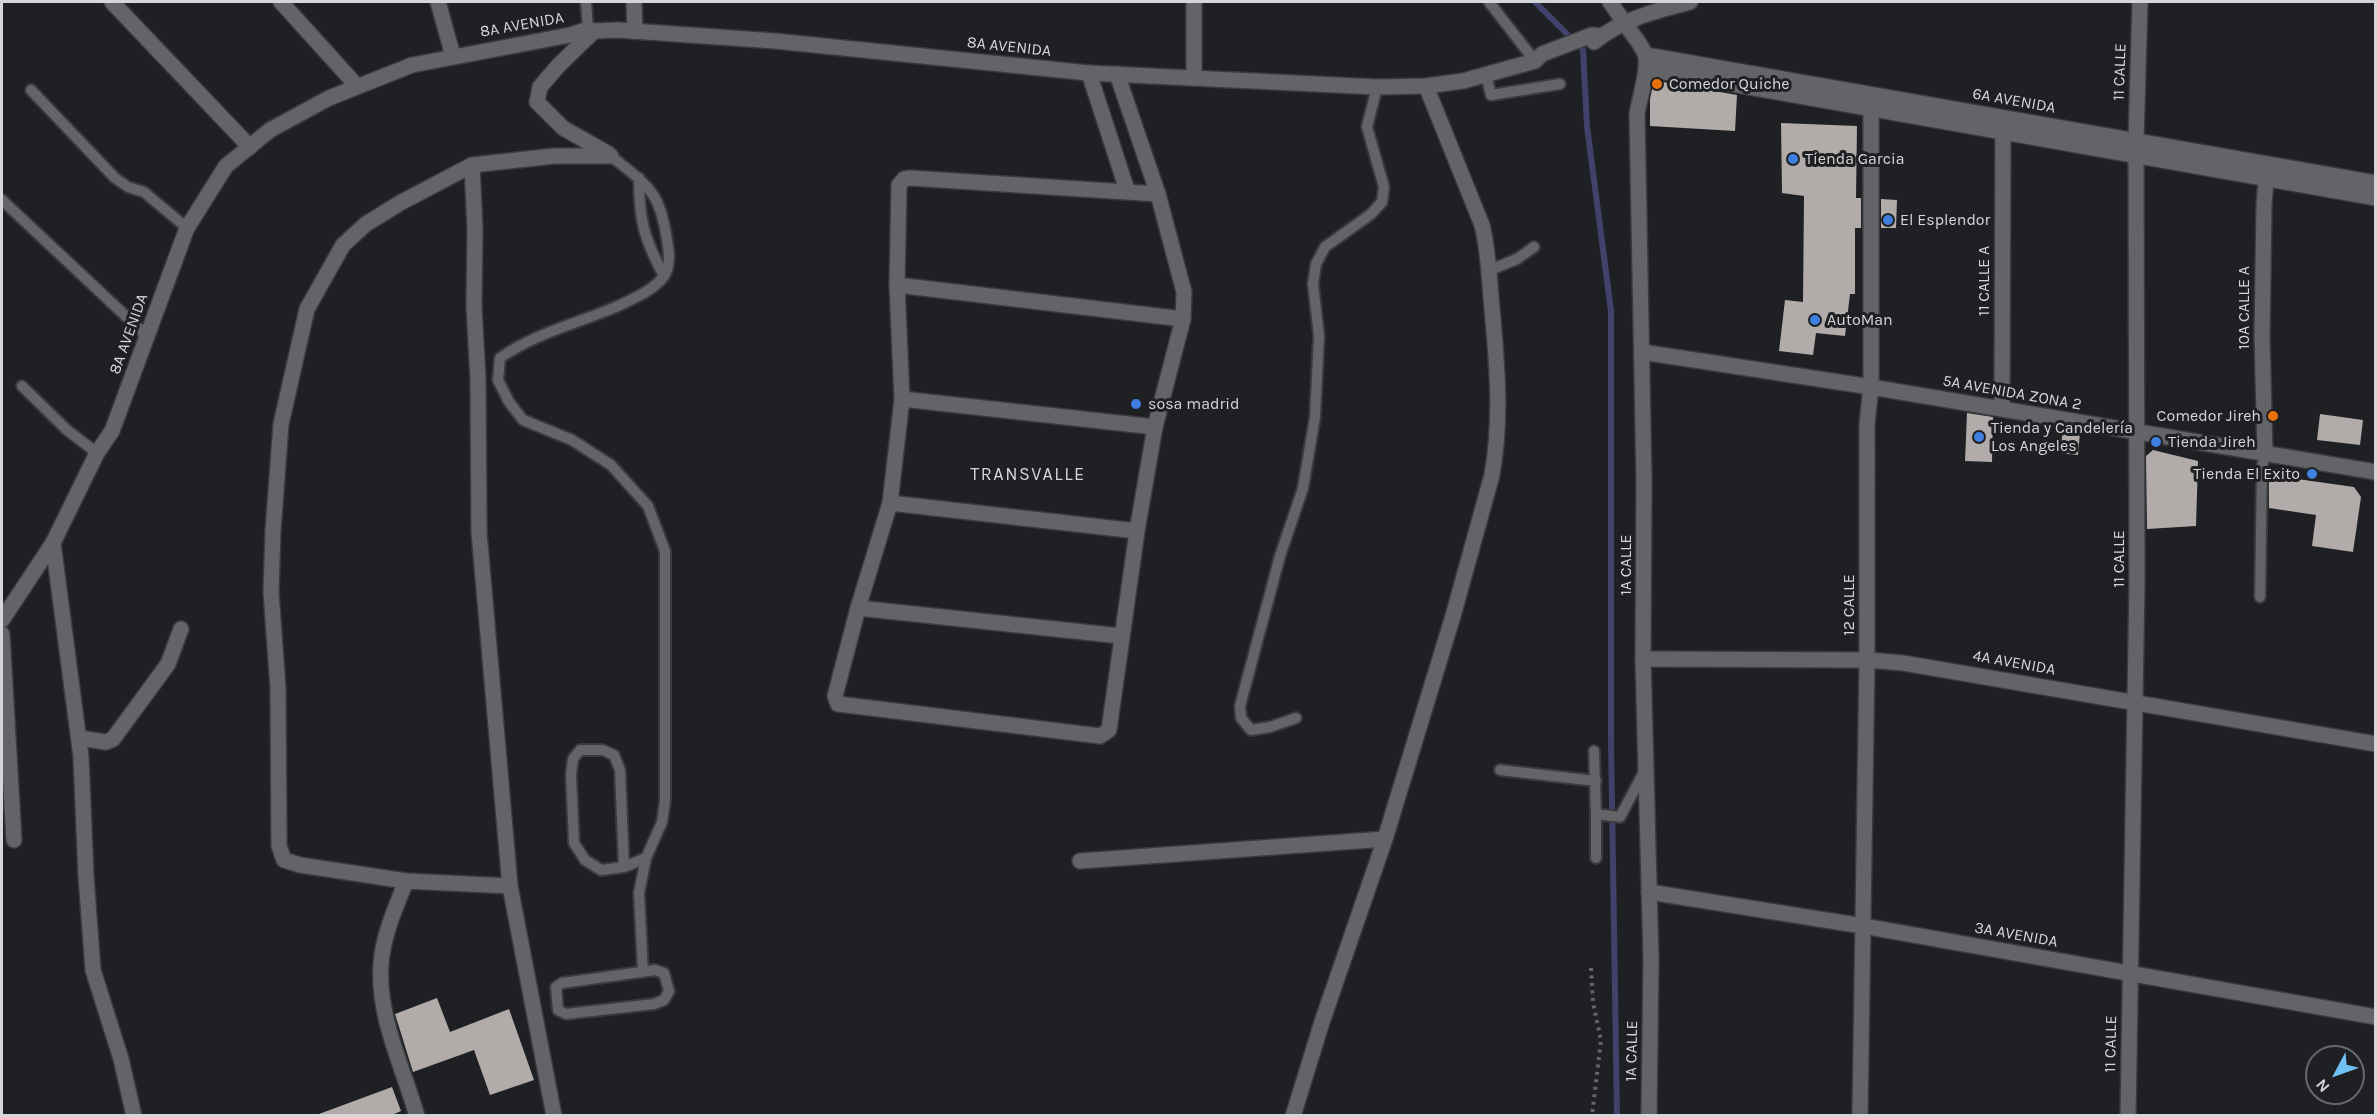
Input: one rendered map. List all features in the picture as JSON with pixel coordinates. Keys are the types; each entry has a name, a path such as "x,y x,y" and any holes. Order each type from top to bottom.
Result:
{"street":[{"path":"112,2 250,147"},
{"path":"281,2 357,86"},
{"path":"438,2 453,56"},
{"path":"634,2 635,31"},
{"path":"1194,2 1194,78"},
{"path":"1610,2 1646,62"},
{"name":"8A AVENIDA","path":"2,620 53,543 97,453 112,430 187,228 226,166 270,130 329,98 412,65 591,30 775,41 1089,73 1377,87 1426,86 1463,81 1542,58 1596,37 1640,15 1690,2"},
{"name":"11 CALLE","path":"2128,1116 2137,581 2136,147 2140,2"},
{"path":"591,30 540,87 537,102 563,128 611,156"},
{"name":"6A AVENIDA","path":"1646,62 2266,171 2376,198"},
{"name":"1A CALLE","path":"1646,62 1637,114 1642,352 1643,659 1649,892 1649,1116"},
{"path":"1089,73 1127,190"},
{"path":"1117,74 1158,194 1184,292 1183,319 1155,427 1137,531 1109,730 1100,736 838,704 835,696 858,608 890,503 902,399 897,285 899,185 904,179 1127,190 1158,194"},
{"path":"1293,1116 1322,1022 1385,839 1453,616 1492,475 1499,413 1488,248 1482,225 1426,86"},
{"name":"12 CALLE","path":"1860,1116 1867,660 1867,447 1871,387 1871,101"},
{"name":"11 CALLE A","path":"2002,125 2002,409"},
{"path":"510,886 406,881 300,865 284,860 279,846 278,688 271,592 280,423 307,309 343,245 366,224 472,165 554,156 611,156"},
{"path":"472,165 475,229 474,306 478,380 479,532 510,886 554,1116"},
{"name":"6A AVENIDA","path":"2266,171 2376,183"},
{"name":"10A CALLE A","path":"2265,452 2262,338 2266,171"},
{"path":"897,285 1183,319"},
{"name":"5A AVENIDA ZONA 2","path":"1642,352 1871,387 2376,472"},
{"path":"902,399 1155,427"},
{"path":"890,503 1137,531"},
{"path":"53,543 79,738 93,970 121,1059 134,1116"},
{"path":"858,608 1121,636"},
{"path":"79,738 106,742 113,739 168,664 182,629"},
{"path":"2,634 14,840"},
{"name":"4A AVENIDA","path":"1643,659 1867,660 1941,669 2376,744"},
{"path":"1080,861 1385,839"},
{"path":"406,881 383,951 382,992 387,1022 417,1116"},
{"name":"3A AVENIDA","path":"1649,892 1863,926 2376,1017"}],"lane":[{"path":"586,2 591,30"},
{"path":"1489,2 1542,58"},
{"path":"1486,75 1491,95 1560,84"},
{"path":"1296,718 1270,727 1251,730 1240,718 1240,706 1280,556 1303,488 1315,417 1319,336 1313,284 1316,264 1325,247 1371,214 1382,202 1384,187 1367,127 1377,87"},
{"path":"31,90 115,178 128,187 144,192 187,228"},
{"path":"611,156 656,195 664,216 670,259 664,276 645,293 514,348 500,358 498,380 509,402 523,420 572,440 611,465 648,507 665,551 665,801 662,822 646,858 639,893 643,972"},
{"path":"639,178 639,210 648,245 664,276"},
{"path":"2,200 148,337"},
{"path":"1490,270 1517,259 1534,247"},
{"path":"22,386 67,430 97,453"},
{"path":"2260,597 2262,468 2265,452"},
{"path":"624,867 620,770 614,755 603,750 580,750 573,759 571,774 574,843 585,860 600,870 624,867 646,858"},
{"path":"1594,751 1600,815 1596,858"},
{"path":"1600,815 1620,817 1646,769"},
{"path":"1500,770 1596,781"},
{"path":"655,970 664,974 669,991 664,1000 654,1004 566,1014 558,1010 555,987 562,983 643,972 655,970"}],"path":[{"path":"1591,968 1593,1003 1601,1040 1592,1116"}],"building":[{"path":"1657,81 1737,95 1735,131 1650,126 1650,99 1653,85"},
{"path":"1781,123 1857,126 1856,198 1861,198 1861,228 1855,228 1855,294 1850,294 1845,336 1816,333 1813,355 1779,351 1785,300 1803,302 1804,196 1782,193"},
{"path":"1881,199 1897,200 1896,228 1881,228"},
{"name":"Tienda y Candelería Los Angeles","path":"1967,413 1993,417 1992,462 1965,461"},
{"path":"2320,414 2363,420 2360,445 2317,440"},
{"path":"2063,429 2080,432 2078,455 2060,453"},
{"path":"2153,450 2198,461 2196,526 2147,529 2146,456"},
{"path":"2269,475 2354,487 2361,497 2353,552 2312,546 2316,515 2269,508"},
{"path":"437,998 450,1032 509,1009 534,1080 490,1095 474,1050 413,1072 395,1014"},
{"path":"392,1087 401,1111 390,1116 319,1116 319,1114"}],"waterway":[{"path":"1535,2 1583,50 1587,126 1611,311 1611,740 1617,1116"}],"place":[{"name":"Comedor Quiche","path":"1657,84"},
{"name":"Tienda Garcia","path":"1793,159"},
{"name":"El Esplendor","path":"1888,220"},
{"name":"AutoMan","path":"1815,320"},
{"name":"sosa madrid","path":"1136,404"},
{"name":"Comedor Jireh","path":"2273,416"},
{"name":"Tienda y Candelería Los Angeles","path":"1979,437"},
{"name":"Tienda Jireh","path":"2156,442"},
{"name":"Tienda El Exito","path":"2312,474"}],"district":[{"name":"TRANSVALLE","path":"1028,475"}]}
